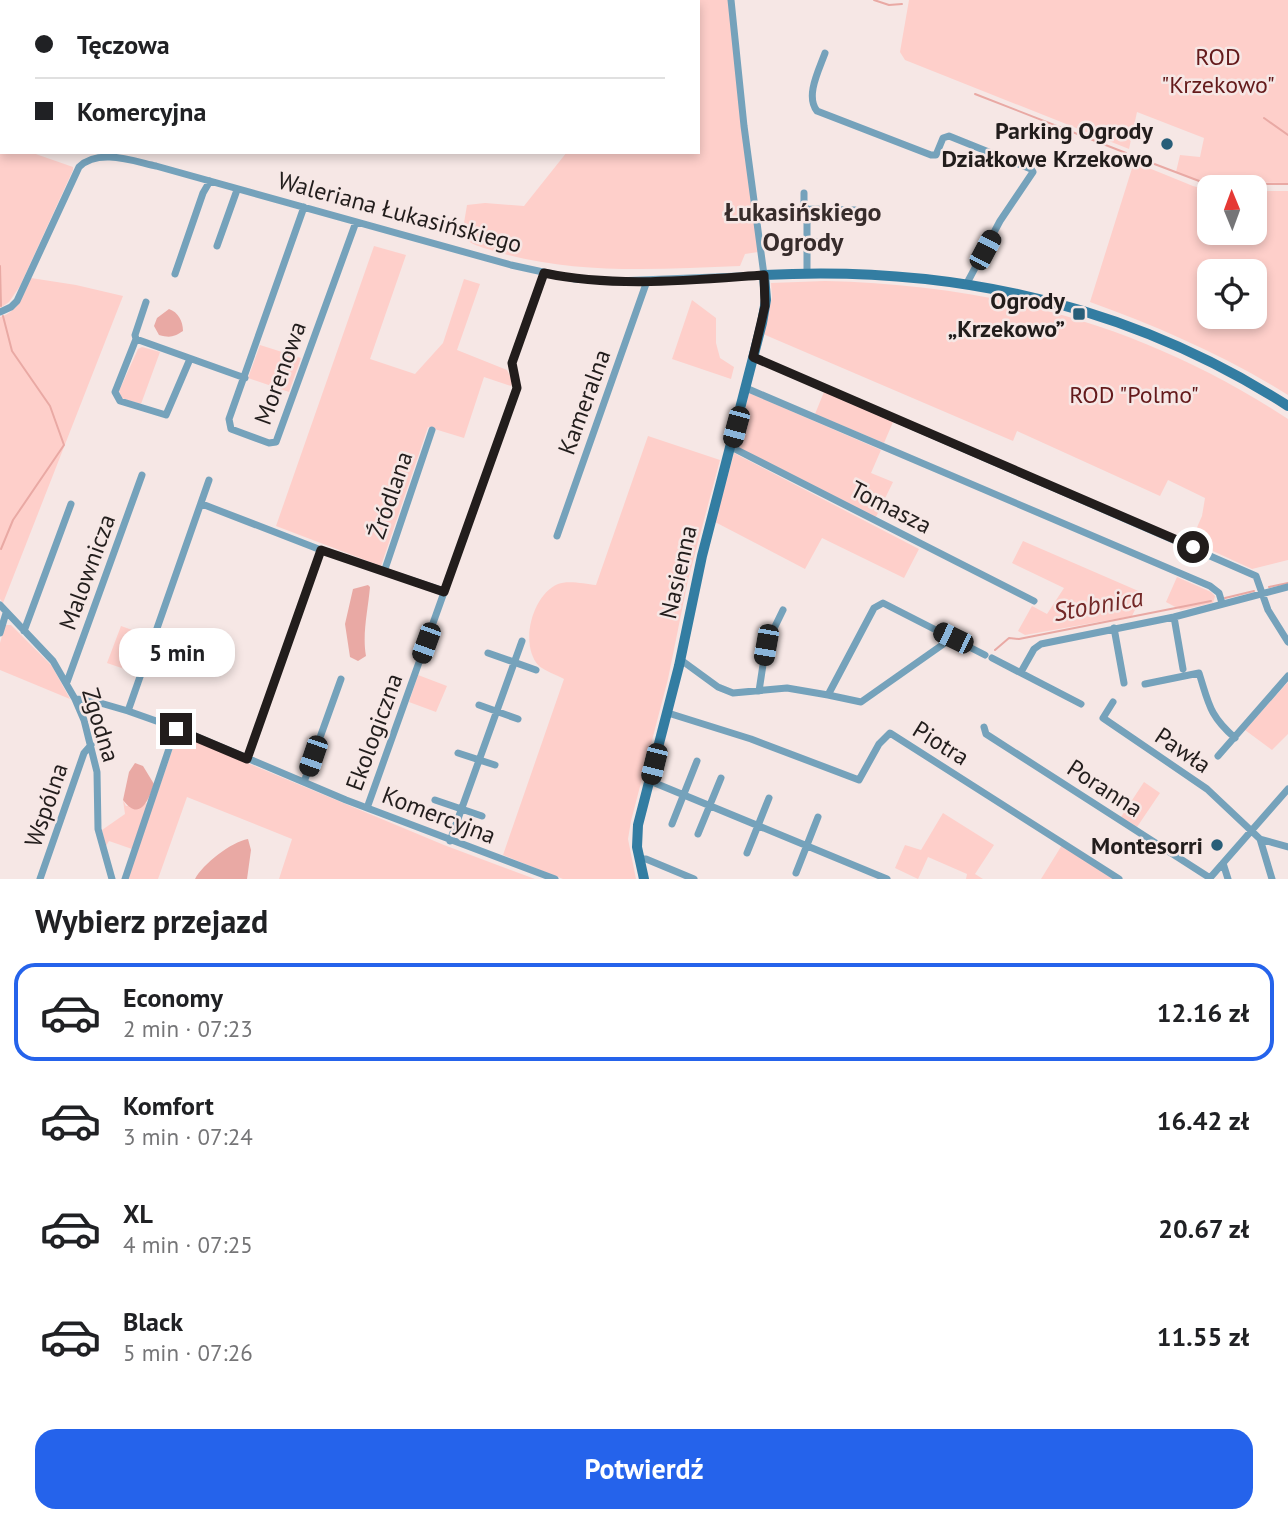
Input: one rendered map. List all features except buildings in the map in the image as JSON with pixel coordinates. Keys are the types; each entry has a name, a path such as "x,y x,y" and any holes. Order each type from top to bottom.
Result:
{"street":[{"path":"731,0 744,126 764,270"},
{"path":"824,53 811,97 817,111 932,155 936,155 943,138 948,136 1033,172 1004,215 968,284"},
{"name":"Waleriana Łukasińskiego","path":"0,312 17,301 76,173 87,160 121,159 544,273 589,280 648,281 764,270 872,273 968,284 1060,304 1134,328 1203,358 1288,406"},
{"path":"175,274 200,201 210,181"},
{"path":"217,246 237,190"},
{"path":"804,193 804,205 807,209 807,273"},
{"name":"Morenowa","path":"304,207 229,424 231,429 273,443 276,442 356,222"},
{"path":"807,209 855,210"},
{"path":"808,242 839,242"},
{"name":"Nasienna","path":"644,879 639,859 638,825 681,660 699,566 765,306 764,270"},
{"name":"Ekologiczna","path":"367,808 517,388 512,363 544,273"},
{"name":"Kameralna","path":"556,536 648,281"},
{"path":"146,302 136,339 115,392 120,401 166,415 190,359"},
{"name":"Morenowa","path":"136,339 245,378"},
{"path":"753,357 1256,576 1268,610 1288,642"},
{"path":"746,388 1210,586 1219,593 1222,603"},
{"name":"Źródlana","path":"384,572 432,430"},
{"name":"Tomasza","path":"731,447 1034,601"},
{"name":"Malownicza","path":"67,682 142,475"},
{"path":"128,711 209,480"},
{"path":"24,631 71,504"},
{"path":"202,504 321,550 444,592"},
{"path":"247,759 321,550"},
{"path":"1021,672 1034,649 1041,644 1174,617 1288,587"},
{"path":"828,695 874,607 883,603 1082,704"},
{"name":"Zgodna","path":"0,605 53,661 75,699 97,772 98,829 112,879"},
{"path":"759,691 766,645 783,610"},
{"path":"0,632 6,613"},
{"path":"1174,617 1183,669"},
{"path":"1114,628 1124,683"},
{"path":"681,660 724,691 733,693 787,688 861,702 953,638"},
{"path":"450,841 522,641"},
{"path":"150,649 202,666"},
{"path":"488,653 536,670"},
{"path":"1145,684 1199,673 1212,713 1218,723 1235,738"},
{"path":"1219,756 1288,676"},
{"path":"304,782 341,679"},
{"name":"Komercyjna","path":"75,699 90,700 128,711 450,841 555,879"},
{"name":"Pawła","path":"1113,702 1103,718 1207,789 1251,832"},
{"path":"480,705 518,719"},
{"name":"Piotra","path":"668,713 751,739 859,780 879,744 890,733 1119,879"},
{"name":"Poranna","path":"984,727 986,734 1209,879"},
{"path":"125,879 176,729"},
{"name":"Wspólna","path":"40,879 84,753 91,745"},
{"path":"458,753 495,765"},
{"path":"672,824 697,761"},
{"path":"698,834 721,778"},
{"path":"650,781 887,879"},
{"path":"1209,879 1288,789"},
{"path":"747,853 769,798"},
{"path":"435,800 482,816"},
{"path":"796,873 818,817"},
{"path":"1251,832 1260,839 1288,846"},
{"path":"1260,839 1272,879"},
{"path":"639,859 646,859 694,879"},
{"path":"1223,863 1228,879"}],"green space":[{"path":"700,0 728,0 758,252 745,254 740,266 616,269 524,259 480,247 462,235 467,205 485,203 524,206 565,154 700,154"},
{"name":"ROD \"Krzekowo\"","path":"909,0 1288,0 1288,183 1267,183 1267,175 1197,175 1197,180 1176,172 1180,155 1200,157 1204,138 1137,112 1129,149 905,60 900,52"},
{"path":"0,154 36,154 73,167 20,286 9,302 0,308"},
{"path":"1134,162 1197,187 1197,245 1267,245 1267,191 1288,191 1288,395 1192,343 1090,302"},
{"path":"374,246 406,255 370,359 415,374 443,343 464,279 480,284 457,350 507,370 513,382 511,386 484,377 464,438 428,427 381,566 276,526"},
{"path":"31,278 123,296 3,603 0,599 0,317 16,307"},
{"name":"ROD \"Polmo\"","path":"825,281 949,291 1066,316 1179,358 1234,386 1288,419 1288,560 1252,569 1191,541 1202,516 1205,498 1168,480 1160,496 1017,431 1013,441 763,334 772,297 771,283"},
{"path":"692,300 716,318 716,343 720,358 734,367 731,379 672,359"},
{"path":"260,345 301,358 289,392 248,378"},
{"path":"142,347 160,352 141,404 121,398 119,391 138,349"},
{"path":"824,392 893,422 884,443 815,414"},
{"path":"749,393 881,450 871,473 893,482 875,519 737,447"},
{"path":"648,436 720,460 688,580 668,679 631,821 628,839 636,879 563,879 503,855 564,679 539,666 533,657 529,634 531,621 541,598 558,584 572,582 596,585"},
{"path":"734,453 919,549 904,578 822,538 805,569 715,522"},
{"path":"1023,541 1143,593 1132,616 1025,635 1018,631 1032,606 1047,614 1064,588 1012,563"},
{"path":"1177,577 1211,592 1215,596 1213,603 1181,610 1166,602"},
{"path":"5,625 11,625 52,666 70,699 0,670 0,643"},
{"path":"121,626 149,636 136,673 107,663"},
{"path":"418,675 447,686 436,712 409,702"},
{"path":"1288,682 1288,734 1272,750 1245,730"},
{"path":"178,734 444,845 535,879 279,879 292,839 187,797 158,879 127,879"},
{"path":"1144,782 1160,793 1137,827 1121,817"},
{"path":"123,800 126,806 148,803 132,849 109,841 106,846 102,830 125,814"},
{"path":"943,813 994,845 975,874 983,879 966,879 967,874 928,857 918,879 895,868 905,845 921,850"},
{"path":"1062,845 1113,879 1041,879"}],"shaded area":[{"path":"169,309 179,317 183,331 172,336 159,335 154,326 157,318"},
{"path":"368,585 366,656 358,661 350,657 345,624 353,589"},
{"path":"135,763 143,766 154,784 139,809 129,807 123,800 129,772"},
{"path":"248,839 251,850 247,879 195,879 218,855 234,844"}],"waterway":[{"path":"874,0 889,5 902,4"},
{"path":"975,94 1126,153"},
{"path":"1264,118 1288,135"},
{"path":"1136,157 1207,184 1288,184"},
{"path":"0,266 1,306"},
{"path":"1,549 13,520 64,445 50,406 12,351 3,316"},
{"name":"Stobnica","path":"1269,587 1288,583"},
{"name":"Stobnica","path":"1225,598 1254,591"},
{"name":"Stobnica","path":"995,650 1009,638 1019,639 1211,601"}],"place":[{"name":"Parking Ogrody Działkowe Krzekowo","path":"1167,144"},
{"name":"Ogrody „Krzekowo”","path":"1079,314"},
{"name":"Montesorri","path":"1217,845"}],"district":[{"name":"Łukasińskiego Ogrody","path":"803,226"}],"route":[{"path":"176,729 247,759 321,550 444,592 517,388 512,363 544,273 575,279 616,281 764,275 765,306 753,357 1193,547"}]}
